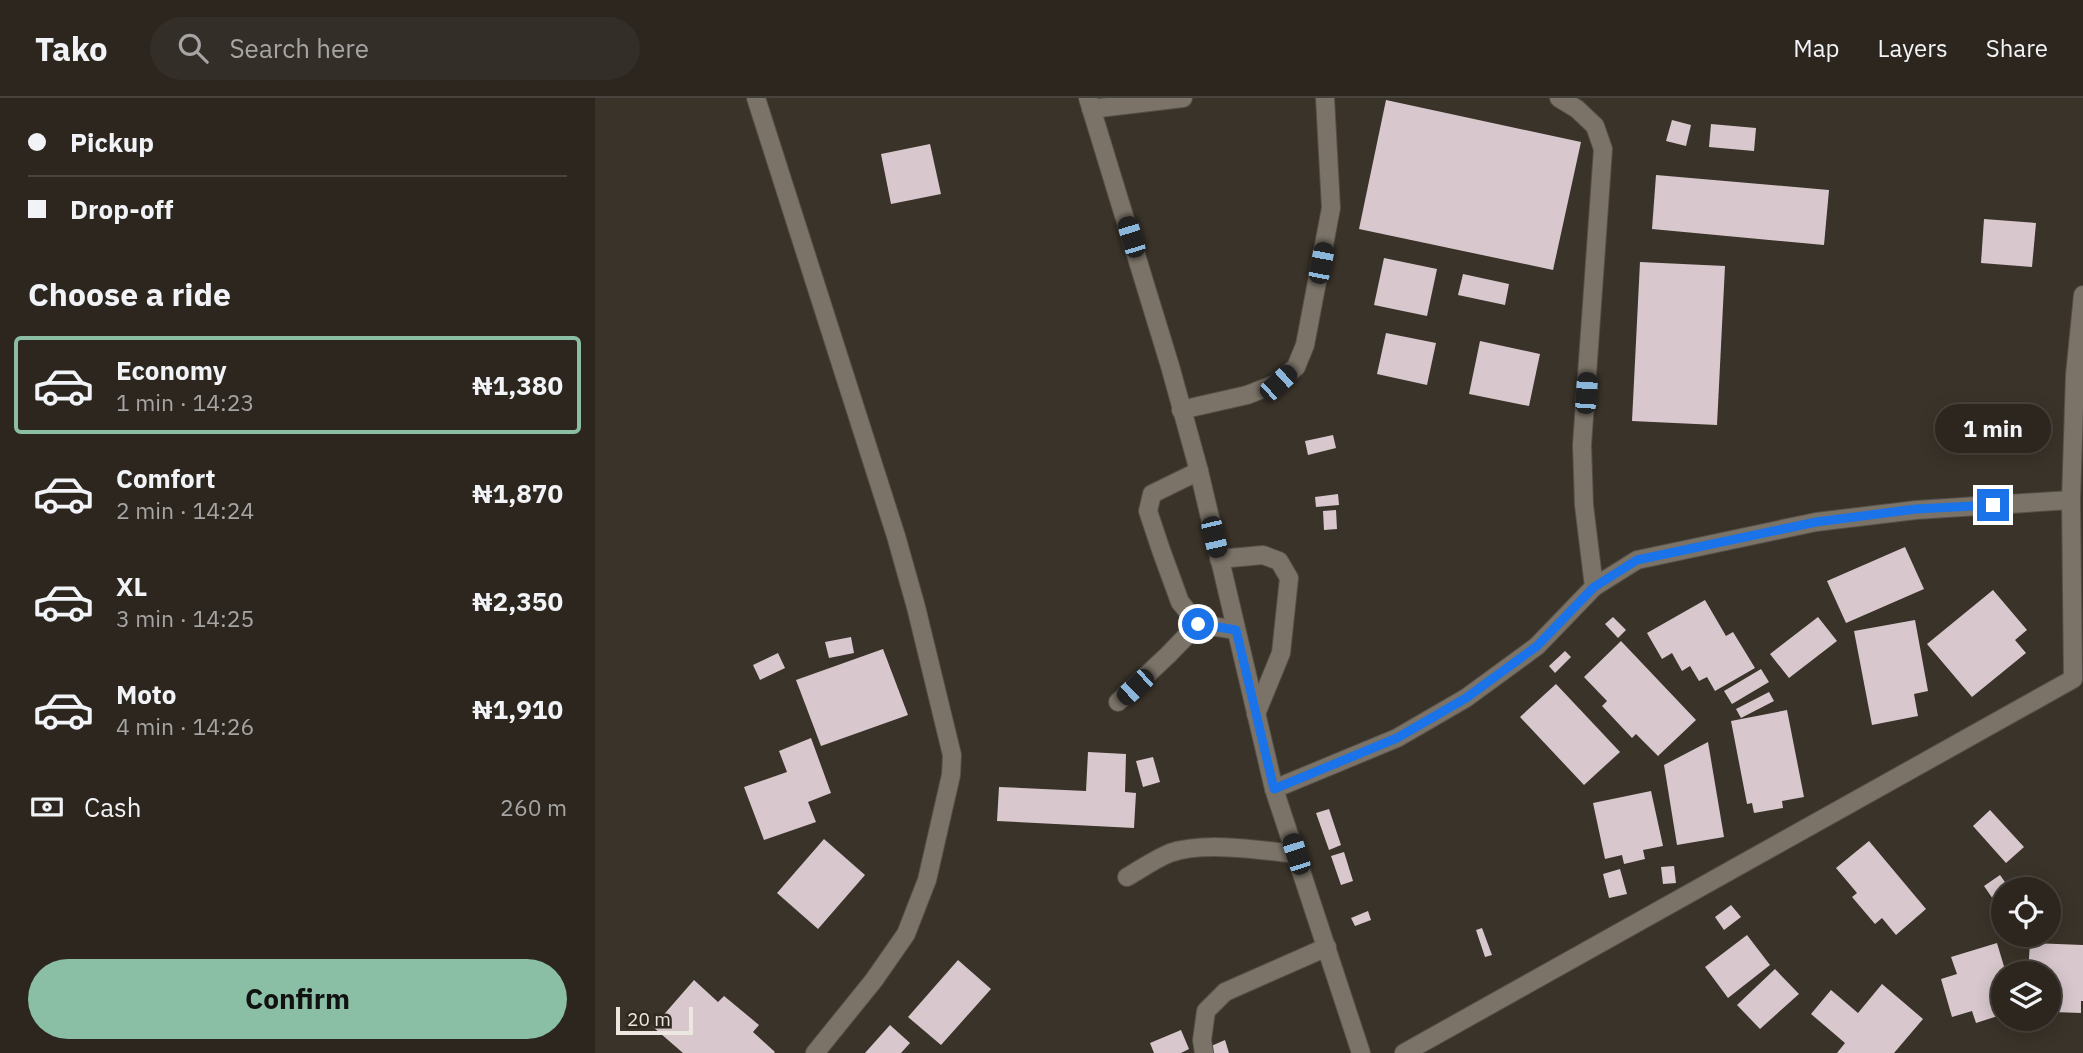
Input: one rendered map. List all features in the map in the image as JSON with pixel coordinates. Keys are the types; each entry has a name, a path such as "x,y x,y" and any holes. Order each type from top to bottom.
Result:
{"street":[{"path":"756,98 896,536 952,755 951,775 927,880 906,934 874,980 815,1053"},
{"path":"1183,98 1089,104 1170,366 1199,471 1274,789 1361,1053"},
{"path":"1181,410 1247,395 1278,383 1296,367 1305,345 1331,208 1325,98"},
{"path":"1559,98 1577,109 1595,126 1603,149 1582,445 1584,505 1594,587"},
{"path":"1404,1053 2073,679 2071,500 2075,375 2083,295"},
{"path":"1199,471 1152,494 1148,511 1180,602 1198,624 1236,630"},
{"path":"1274,789 1397,738 1466,698 1537,646 1594,587 1637,560 1816,522 1916,509 2071,500"},
{"path":"1219,559 1263,555 1279,561 1289,578 1281,653 1256,714"},
{"path":"1118,702 1198,624"},
{"path":"1127,877 1170,853 1192,848 1246,849 1296,854"},
{"path":"1204,1053 1202,1040 1206,1011 1226,992 1327,947"}],"building":[{"path":"1386,100 1581,142 1553,270 1359,229"},
{"path":"1672,120 1691,125 1686,146 1666,141"},
{"path":"1711,124 1756,128 1754,151 1709,147"},
{"path":"930,144 941,194 891,204 881,154"},
{"path":"1656,175 1829,190 1824,245 1652,229"},
{"path":"1984,219 2036,223 2032,267 1981,263"},
{"path":"1384,258 1437,269 1427,316 1374,305"},
{"path":"1640,262 1725,266 1717,425 1632,421"},
{"path":"1463,274 1509,284 1505,305 1458,295"},
{"path":"1386,333 1436,343 1427,385 1377,374"},
{"path":"1480,341 1540,354 1529,406 1469,394"},
{"path":"1333,435 1336,448 1308,455 1305,441"},
{"path":"1338,494 1339,505 1316,507 1315,497"},
{"path":"1336,510 1337,529 1324,530 1323,511"},
{"path":"1905,547 1924,589 1846,623 1827,581"},
{"path":"1993,590 2027,630 2015,640 2026,653 1972,697 1927,644"},
{"path":"1705,600 1726,636 1733,632 1755,668 1715,691 1707,677 1699,681 1690,666 1682,671 1672,653 1662,659 1647,633"},
{"path":"1613,617 1626,630 1618,638 1605,624"},
{"path":"1818,617 1837,641 1789,678 1770,654"},
{"path":"1915,620 1928,691 1914,694 1918,716 1872,725 1854,631"},
{"path":"851,637 854,653 829,658 825,642"},
{"path":"1621,641 1696,720 1658,756 1636,734 1632,738 1602,706 1607,701 1584,677"},
{"path":"883,649 908,715 821,746 796,680"},
{"path":"1565,651 1571,657 1555,673 1549,666"},
{"path":"778,653 785,668 760,680 753,665"},
{"path":"1761,669 1769,682 1732,704 1724,691"},
{"path":"1556,684 1620,752 1584,785 1520,717"},
{"path":"1769,692 1774,701 1741,718 1736,709"},
{"path":"1787,710 1804,797 1782,801 1783,808 1754,813 1752,803 1747,804 1731,721"},
{"path":"811,738 831,793 808,802 816,822 764,840 744,787 787,772 779,751"},
{"path":"1708,742 1724,837 1677,845 1664,765"},
{"path":"1088,752 1126,754 1125,792 1136,793 1134,828 997,821 999,787 1086,791"},
{"path":"1153,757 1160,782 1143,787 1136,761"},
{"path":"1651,791 1663,846 1643,850 1645,859 1624,864 1622,855 1605,859 1593,803"},
{"path":"1329,809 1341,845 1329,850 1316,813"},
{"path":"1990,810 2024,847 2006,863 1973,826"},
{"path":"824,839 865,875 818,929 777,893"},
{"path":"1869,841 1926,909 1896,935 1882,918 1875,924 1852,897 1857,893 1836,868"},
{"path":"1344,852 1353,881 1341,885 1331,856"},
{"path":"1674,866 1676,883 1663,884 1661,867"},
{"path":"1620,869 1627,894 1609,898 1603,874"},
{"path":"1991,881 1991,896 1984,886"},
{"path":"1731,905 1741,917 1724,930 1715,917"},
{"path":"1368,911 1371,920 1355,926 1351,918"},
{"path":"1482,928 1492,955 1485,957 1476,930"},
{"path":"1747,935 1770,965 1728,998 1705,967"},
{"path":"1991,945 1998,947 2002,961 1991,961 1991,1018 1976,1023 1972,1011 1952,1017 1941,979 1957,974 1951,957"},
{"path":"2083,945 2081,1013 2061,1012 2061,961 2029,961 2030,947"},
{"path":"958,960 991,989 941,1045 908,1017"},
{"path":"1775,969 1799,994 1760,1029 1737,1005"},
{"path":"694,980 718,1002 724,996 759,1025 753,1032 775,1052 683,1053 653,1027"},
{"path":"1882,984 1923,1019 1894,1053 1837,1053 1845,1043 1811,1014 1831,990 1858,1013"},
{"path":"890,1025 910,1043 901,1053 865,1053"},
{"path":"1181,1030 1189,1049 1181,1053 1154,1053 1150,1043"},
{"path":"1225,1040 1229,1053 1212,1053 1209,1047"}],"route":[{"path":"1198,624 1236,630 1274,789 1397,738 1466,698 1537,646 1594,587 1637,560 1816,522 1916,509 1993,505"}]}
